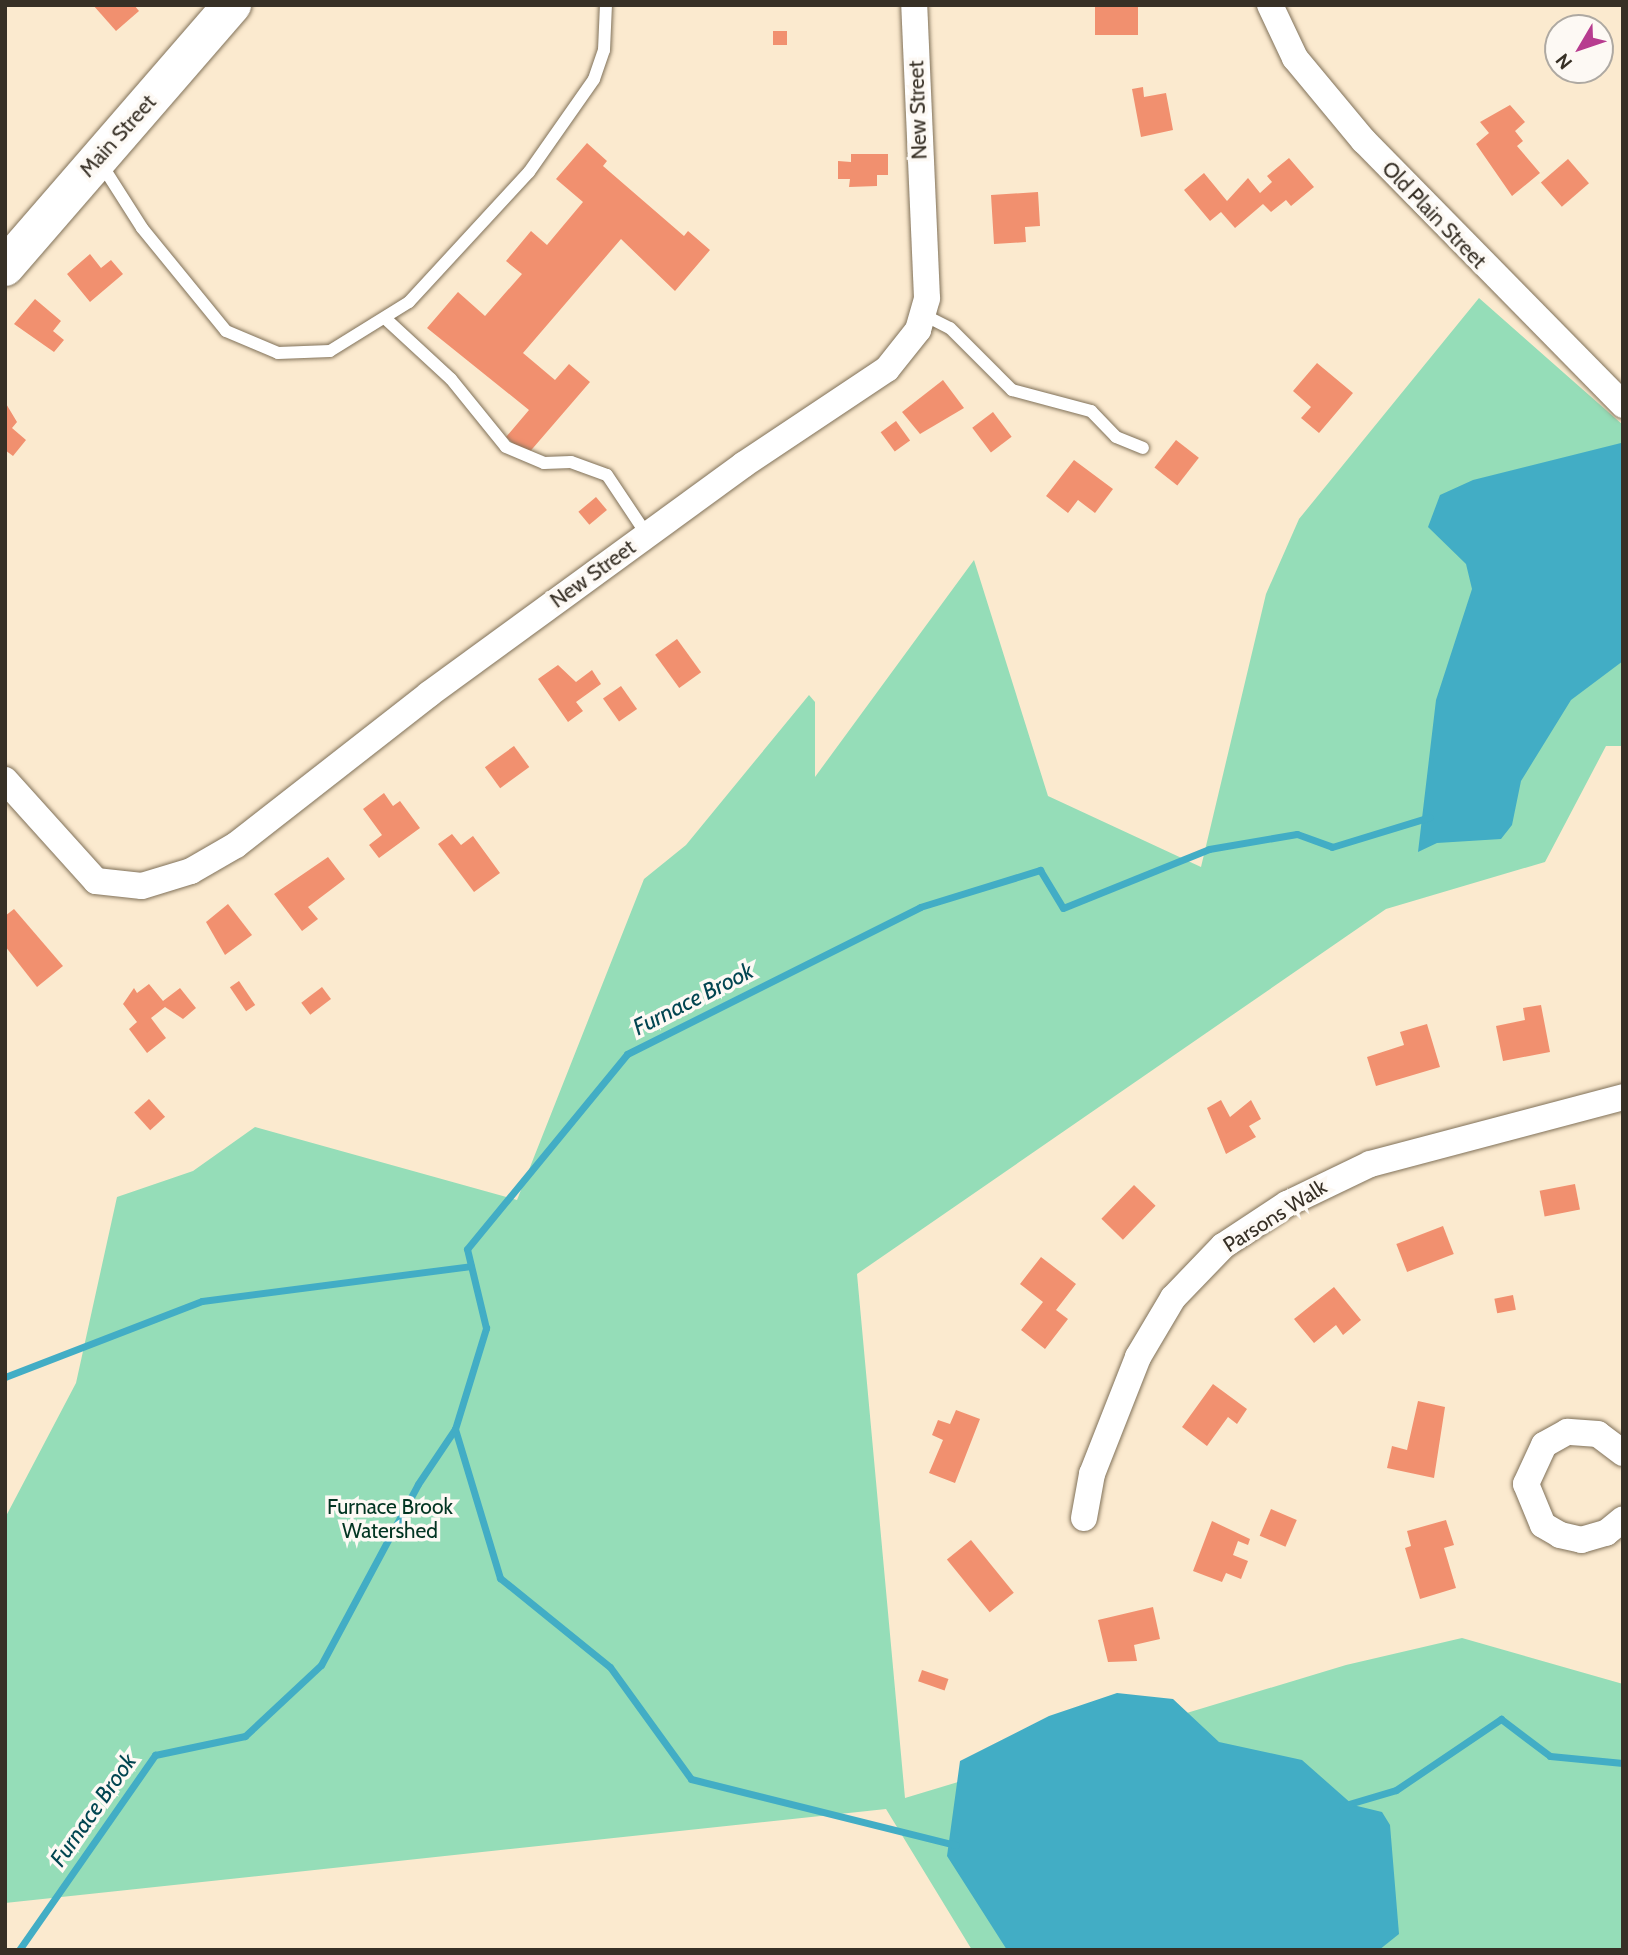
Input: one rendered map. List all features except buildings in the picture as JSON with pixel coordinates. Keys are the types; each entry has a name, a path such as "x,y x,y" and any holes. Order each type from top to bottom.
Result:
{"main road":[{"name":"Main Street","path":"5,267 232,5"}],"street":[{"name":"New Street","path":"5,780 96,881 126,887 167,880 236,845 647,535 887,369 924,315 928,261 914,5"},
{"name":"Old Plain Street","path":"1270,5 1295,58 1356,132 1623,405"},
{"name":"Parsons Walk","path":"1084,1518 1092,1474 1138,1357 1173,1298 1223,1246 1287,1204 1370,1164 1623,1097"},
{"path":"1623,1452 1598,1434 1567,1432 1544,1445 1526,1484 1543,1525 1559,1535 1581,1540 1606,1534 1623,1519"}],"lane":[{"path":"98,158 142,228 209,313 239,337 305,355 339,347 387,320 559,133 594,79 604,50 606,5"},
{"path":"924,315 950,328 1012,390 1091,411 1116,437 1143,448"},
{"path":"387,320 451,379 506,447 544,463 571,461 607,475 647,535"}],"green space":[{"name":"Furnace Brook Watershed","path":"1479,298 1623,425 1623,746 1606,746 1545,862 1386,909 857,1274 905,1798 1346,1665 1462,1638 1623,1684 1623,1950 972,1950 886,1809 5,1903 5,1518 76,1383 117,1197 193,1171 255,1127 517,1200 644,879 686,845 809,695 815,702 815,777 974,560 1048,796 1201,867 1266,594 1299,519"}],"water":[{"path":"1621,443 1623,661 1571,700 1521,781 1512,825 1501,839 1437,843 1418,852 1436,700 1472,589 1466,564 1428,527 1440,495 1473,480"},
{"path":"1117,1693 1173,1699 1219,1742 1302,1760 1353,1805 1382,1812 1390,1825 1399,1934 1379,1950 1007,1950 947,1856 960,1761 1049,1716"}],"waterway":[{"name":"Furnace Brook","path":"19,1950 155,1755 245,1736 321,1665 418,1484 455,1429 486,1328 467,1249 627,1054 920,907 1040,870 1063,908 1209,849 1297,834 1332,847 1430,817"},
{"path":"5,1377 202,1301 471,1266"},
{"path":"455,1429 500,1578 610,1667 691,1779 956,1845"},
{"path":"1342,1806 1396,1790 1501,1719 1550,1756 1623,1763"}]}
